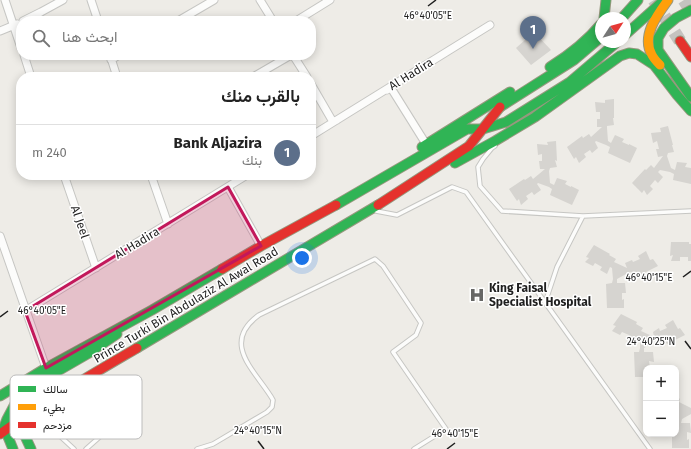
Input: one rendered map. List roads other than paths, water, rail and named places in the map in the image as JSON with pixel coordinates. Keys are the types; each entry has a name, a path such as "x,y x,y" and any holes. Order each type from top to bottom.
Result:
{"main road":[{"path":"605,12 606,0"},
{"path":"627,12 638,0"},
{"path":"631,30 664,0"},
{"path":"668,0 653,23 648,38 652,54 691,104"},
{"path":"691,10 676,18 664,28 658,38 658,50 691,97"},
{"path":"346,199 385,170 559,61 595,32"},
{"path":"680,41 691,57"},
{"name":"Prince Turki Bin Abdulaziz Al Awal Road","path":"90,375 371,210 469,146 501,106 574,60 595,42"},
{"name":"Prince Turki Bin Abdulaziz Al Awal Road","path":"33,375 152,310 467,129 483,129 506,122 570,82 610,48"},
{"path":"371,210 535,117 596,72 620,56 628,53 637,54 654,65 691,111"},
{"path":"51,375 89,353 152,310"},
{"name":"Prince Turki Bin Abdulaziz Al Awal Road","path":"1,393 10,388"},
{"path":"10,410 3,419 4,427 2,433 13,449"},
{"path":"26,439 31,449"}],"street":[{"path":"5,0 16,32"},
{"path":"33,16 63,0"},
{"path":"91,0 96,16"},
{"path":"187,16 214,0"},
{"path":"260,0 270,16"},
{"path":"304,16 329,0"},
{"path":"0,31 14,25"},
{"name":"Al Hadira","path":"316,133 490,25"},
{"path":"26,60 29,72"},
{"path":"111,60 115,72"},
{"path":"262,72 283,60"},
{"path":"295,60 304,72"},
{"path":"316,92 334,122 392,88 426,144"},
{"name":"Al Jeel","path":"66,180 96,268"},
{"path":"153,180 168,224"},
{"name":"Al Hadira","path":"26,311 239,180"},
{"path":"228,187 261,246"},
{"path":"0,236 46,368"}],"lane":[{"path":"512,136 535,117"},
{"path":"498,145 492,148 478,167 480,186 502,211 584,216 691,211"},
{"path":"371,210 397,216 452,187 466,192 650,449"},
{"path":"545,303 557,267 584,216"},
{"path":"197,449 213,444 267,412 272,407 273,400 245,360 242,350 242,334 251,321 259,315 375,259 383,266 421,323 416,335 393,352 446,429 414,449"},
{"path":"63,439 74,449"},
{"path":"86,449 97,439"}],"tunnel":[{"path":"654,0 680,41"},
{"path":"684,0 691,11"}],"place":[{"name":"Bank Aljazira","path":"533,49"},
{"name":"King Faisal Specialist Hospital","path":"477,295"}]}
